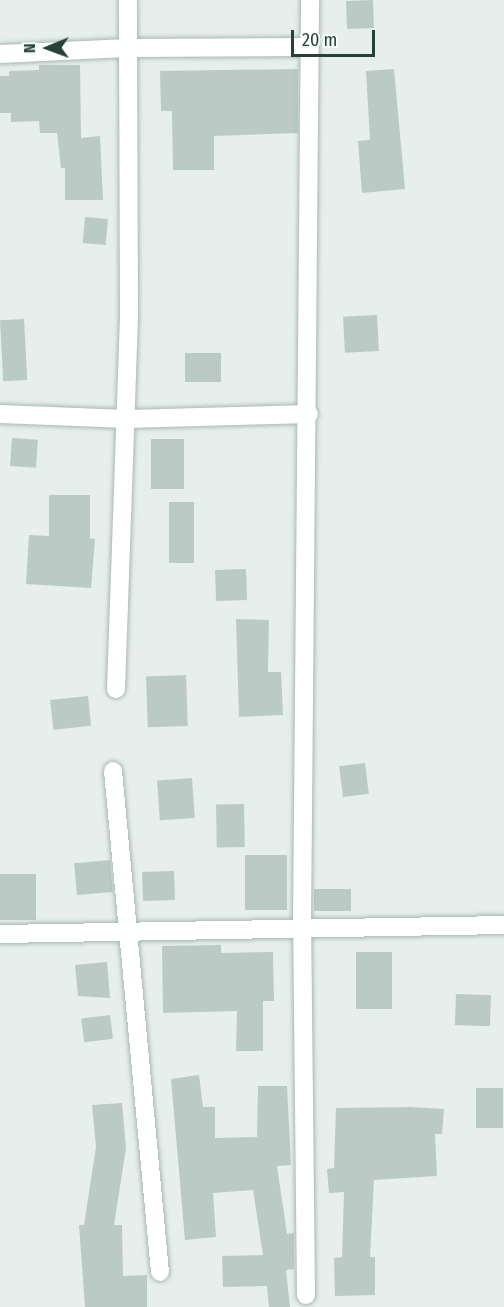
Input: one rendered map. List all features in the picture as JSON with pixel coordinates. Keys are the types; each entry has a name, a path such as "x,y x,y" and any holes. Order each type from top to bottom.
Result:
{"street":[{"path":"116,689 127,419 128,0"},
{"path":"306,1295 302,925 303,554 309,414 310,0"},
{"path":"0,54 127,48 310,47"},
{"path":"0,414 127,419 309,414"},
{"path":"113,771 160,1272"},
{"path":"0,934 129,932 302,925 504,925"}],"building":[{"path":"373,0 374,28 347,29 346,1"},
{"path":"39,65 80,65 81,138 100,136 103,200 65,200 65,168 61,168 57,133 40,133 39,121 11,122 11,113 0,113 0,76 9,76 9,71 39,70"},
{"path":"298,69 298,133 214,136 214,170 173,170 172,111 161,111 160,71"},
{"path":"394,69 405,189 362,193 358,141 370,140 366,71"},
{"path":"85,217 108,219 106,245 83,243"},
{"path":"377,315 379,351 345,353 343,317"},
{"path":"24,319 27,380 3,381 0,320"},
{"path":"185,353 221,353 221,382 185,382"},
{"path":"12,438 38,440 36,468 10,466"},
{"path":"151,439 184,439 184,489 151,489"},
{"path":"49,495 90,495 90,538 95,539 91,588 26,584 29,535 49,536"},
{"path":"169,502 194,502 194,563 169,563"},
{"path":"246,569 247,600 216,601 215,570"},
{"path":"236,619 269,620 268,672 281,672 283,715 239,717"},
{"path":"186,675 188,726 148,727 146,676"},
{"path":"88,696 91,726 53,730 50,700"},
{"path":"365,763 369,794 343,797 339,766"},
{"path":"192,778 195,818 160,820 157,780"},
{"path":"216,804 244,804 245,847 217,847"},
{"path":"245,855 287,855 287,910 245,910"},
{"path":"110,860 113,892 77,895 74,863"},
{"path":"174,871 175,900 143,901 142,872"},
{"path":"0,874 36,874 36,920 0,920"},
{"path":"314,889 351,889 351,911 314,911"},
{"path":"221,945 221,953 273,952 274,1001 263,1001 263,1051 236,1051 237,1011 163,1013 162,946"},
{"path":"356,952 392,952 392,1009 356,1009"},
{"path":"107,962 110,998 78,996 75,965"},
{"path":"456,994 491,995 490,1026 455,1025"},
{"path":"110,1015 113,1039 84,1042 81,1019"},
{"path":"199,1075 203,1107 215,1107 215,1138 257,1137 258,1086 287,1086 291,1165 277,1166 287,1234 294,1233 294,1269 286,1270 290,1307 269,1307 267,1286 223,1287 222,1256 263,1255 253,1190 213,1193 216,1237 185,1240 171,1079"},
{"path":"476,1088 503,1088 503,1128 476,1128"},
{"path":"122,1103 126,1148 114,1225 122,1225 123,1276 147,1275 147,1307 85,1307 79,1225 84,1225 96,1147 92,1105"},
{"path":"336,1108 444,1109 442,1134 435,1134 437,1176 374,1180 370,1257 375,1257 375,1295 335,1296 334,1258 342,1257 344,1192 329,1193 327,1169 334,1168"}]}
